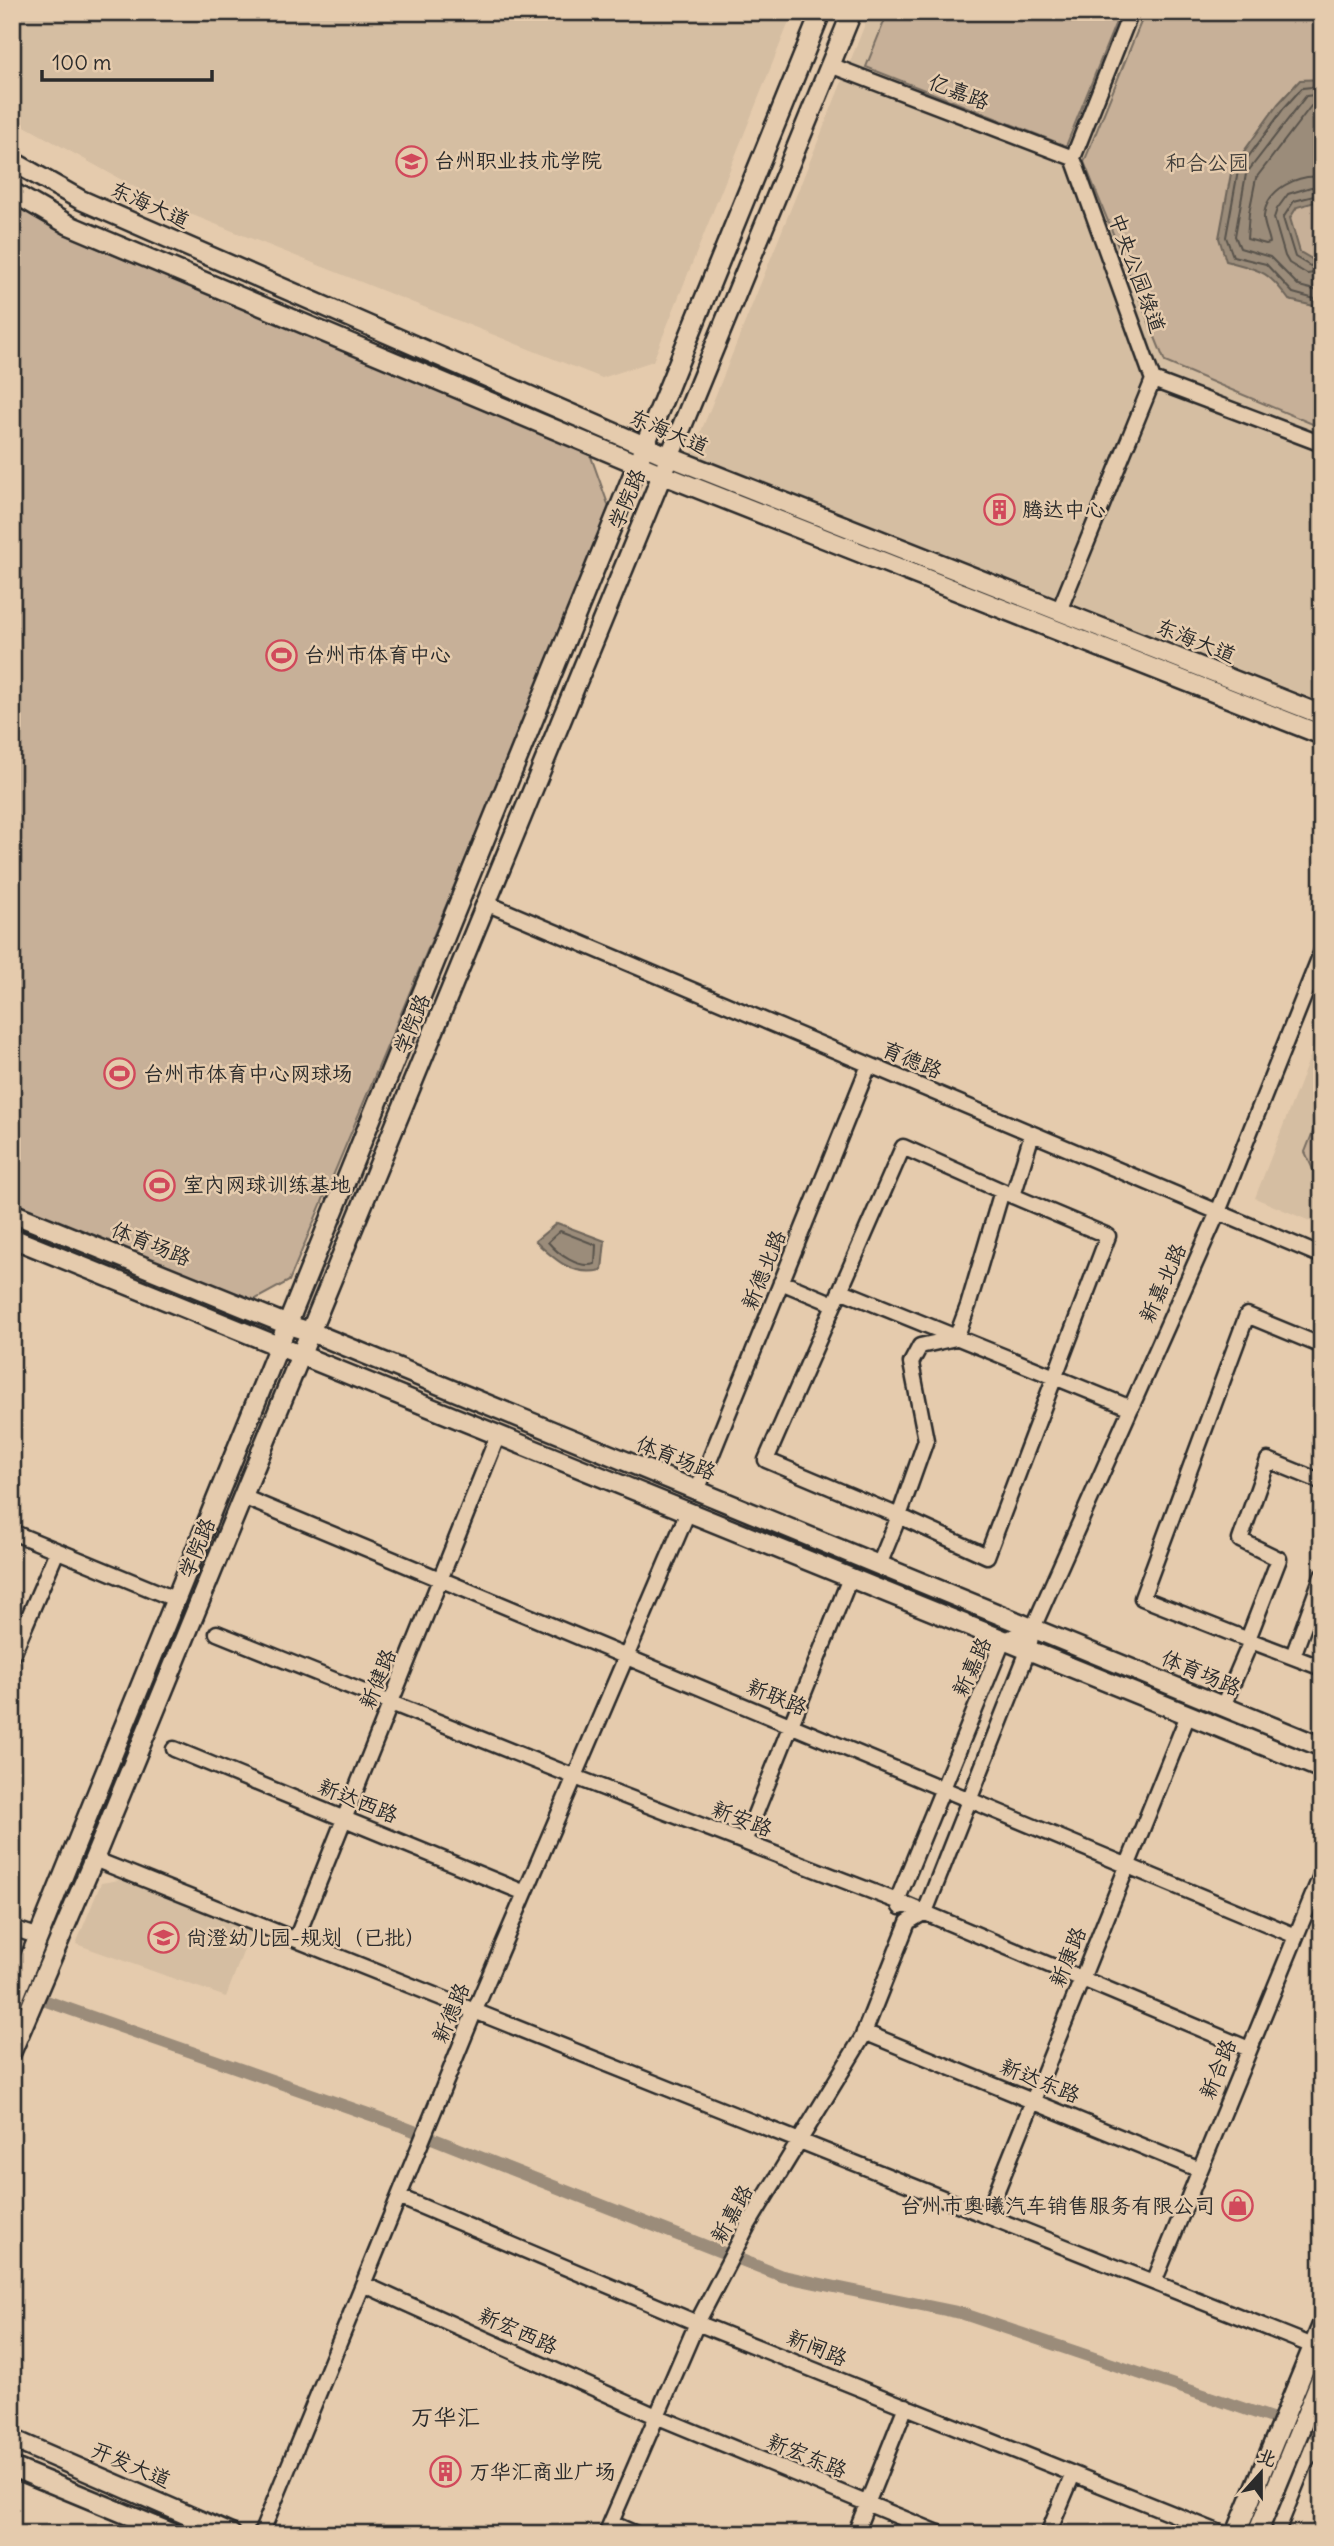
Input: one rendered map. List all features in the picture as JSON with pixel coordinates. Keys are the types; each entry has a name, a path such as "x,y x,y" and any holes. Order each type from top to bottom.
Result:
{"main road":[{"name":"学院路","path":"12,2002 821,12"},
{"name":"学院路","path":"12,2052 311,1332 852,12"},
{"name":"东海大道","path":"12,161 80,200 645,447 1322,715"},
{"name":"东海大道","path":"12,192 69,225 639,465 1322,735"},
{"name":"体育场路","path":"12,1213 311,1332 1322,1748"},
{"path":"12,1238 1322,1769"},
{"path":"1236,2534 1322,2325"},
{"path":"1257,2534 1322,2376"},
{"name":"开发大道","path":"12,2439 231,2534"},
{"path":"12,2468 174,2534"},
{"path":"1296,2534 1322,2471"},
{"path":"1312,2534 1322,2510"}],"street":[{"path":"1073,158 1131,12"},
{"name":"亿嘉路","path":"830,65 1073,158"},
{"name":"中央公园绿道","path":"1073,158 1153,380"},
{"path":"1059,611 1153,380 1322,444"},
{"name":"育德路","path":"486,902 1322,1256"},
{"name":"新嘉北路","path":"1033,1628 1218,1212 1322,951"},
{"name":"新德北路","path":"697,1491 869,1065"},
{"path":"956,1338 1007,1194 1032,1133"},
{"path":"903,1147 1108,1236 987,1556 766,1460 837,1297 903,1147"},
{"path":"781,1282 837,1297 956,1338 1131,1408"},
{"path":"1322,1346 1247,1315 1142,1598 1322,1668"},
{"path":"878,1565 926,1440 911,1363 920,1346 956,1338"},
{"name":"新健路","path":"296,1939 498,1435"},
{"path":"1223,1706 1279,1559 1240,1540 1268,1460 1322,1482"},
{"name":"新联路","path":"243,1497 1296,1936"},
{"name":"新德路","path":"261,2534 475,2010 688,1512"},
{"path":"12,1532 177,1600"},
{"path":"12,1656 57,1551"},
{"path":"1293,1656 1322,1576"},
{"path":"744,1842 850,1578"},
{"path":"897,1901 908,1922 925,1912 1028,1651 1033,1628"},
{"name":"新嘉路","path":"897,1901 1003,1641 1033,1628"},
{"name":"新安路","path":"217,1633 575,1777 925,1912 1249,2049"},
{"name":"新康路","path":"987,2216 1188,1715"},
{"name":"新达西路","path":"174,1749 525,1893"},
{"path":"94,1859 1313,2346"},
{"name":"新合路","path":"1154,2282 1322,1873"},
{"name":"新嘉路","path":"608,2529 697,2323 748,2225 864,2032 908,1922"},
{"path":"12,1928 40,1937"},
{"name":"新达东路","path":"864,2032 1200,2170"},
{"name":"新闸路","path":"399,2197 697,2323 1223,2534"},
{"name":"新宏西路","path":"363,2284 656,2416"},
{"path":"855,2534 906,2406"},
{"name":"新宏东路","path":"656,2416 941,2534"},
{"path":"1048,2534 1073,2474"},
{"path":"608,2529 636,2534"}],"shaded area":[{"name":"台州职业技术学院","path":"12,12 793,12 653,361 602,378 165,204 12,119"},
{"path":"870,12 1322,12 1322,702 692,454"},
{"path":"1322,1026 1322,1226 1255,1198"},
{"name":"尚澄幼儿园-规划（已批）","path":"125,1879 251,1931 226,1997 76,1944 101,1883"}],"green space":[{"path":"888,12 1120,12 1066,146 866,67"},
{"name":"和合公园","path":"1145,12 1322,12 1322,428 1165,362 1084,162"},
{"name":"台州市体育中心","path":"12,202 92,246 589,451 609,507 489,803 289,1281 234,1311 12,1218"},
{"path":"1322,1109 1322,1189 1305,1152"}],"water":[{"path":"1322,79 1322,206 1315,202 1297,207 1290,218 1300,252 1312,259 1322,254 1322,308 1289,300 1269,277 1226,261 1219,238 1232,168 1278,104 1300,80"},
{"path":"557,1223 605,1241 602,1270 592,1272 573,1269 557,1260 535,1241"}],"waterway":[{"path":"12,1989 391,2122 782,2276 961,2313 1322,2435"}],"place":[{"name":"台州职业技术学院","path":"411,161"},
{"name":"腾达中心","path":"999,510"},
{"name":"台州市体育中心","path":"281,655"},
{"name":"台州市体育中心网球场","path":"120,1074"},
{"name":"室内网球训练基地","path":"160,1185"},
{"name":"尚澄幼儿园-规划（已批）","path":"163,1938"},
{"name":"台州市奥曦汽车销售服务有限公司","path":"1238,2206"},
{"name":"万华汇商业广场","path":"446,2472"}],"district":[{"name":"万华汇","path":"445,2417"}]}
